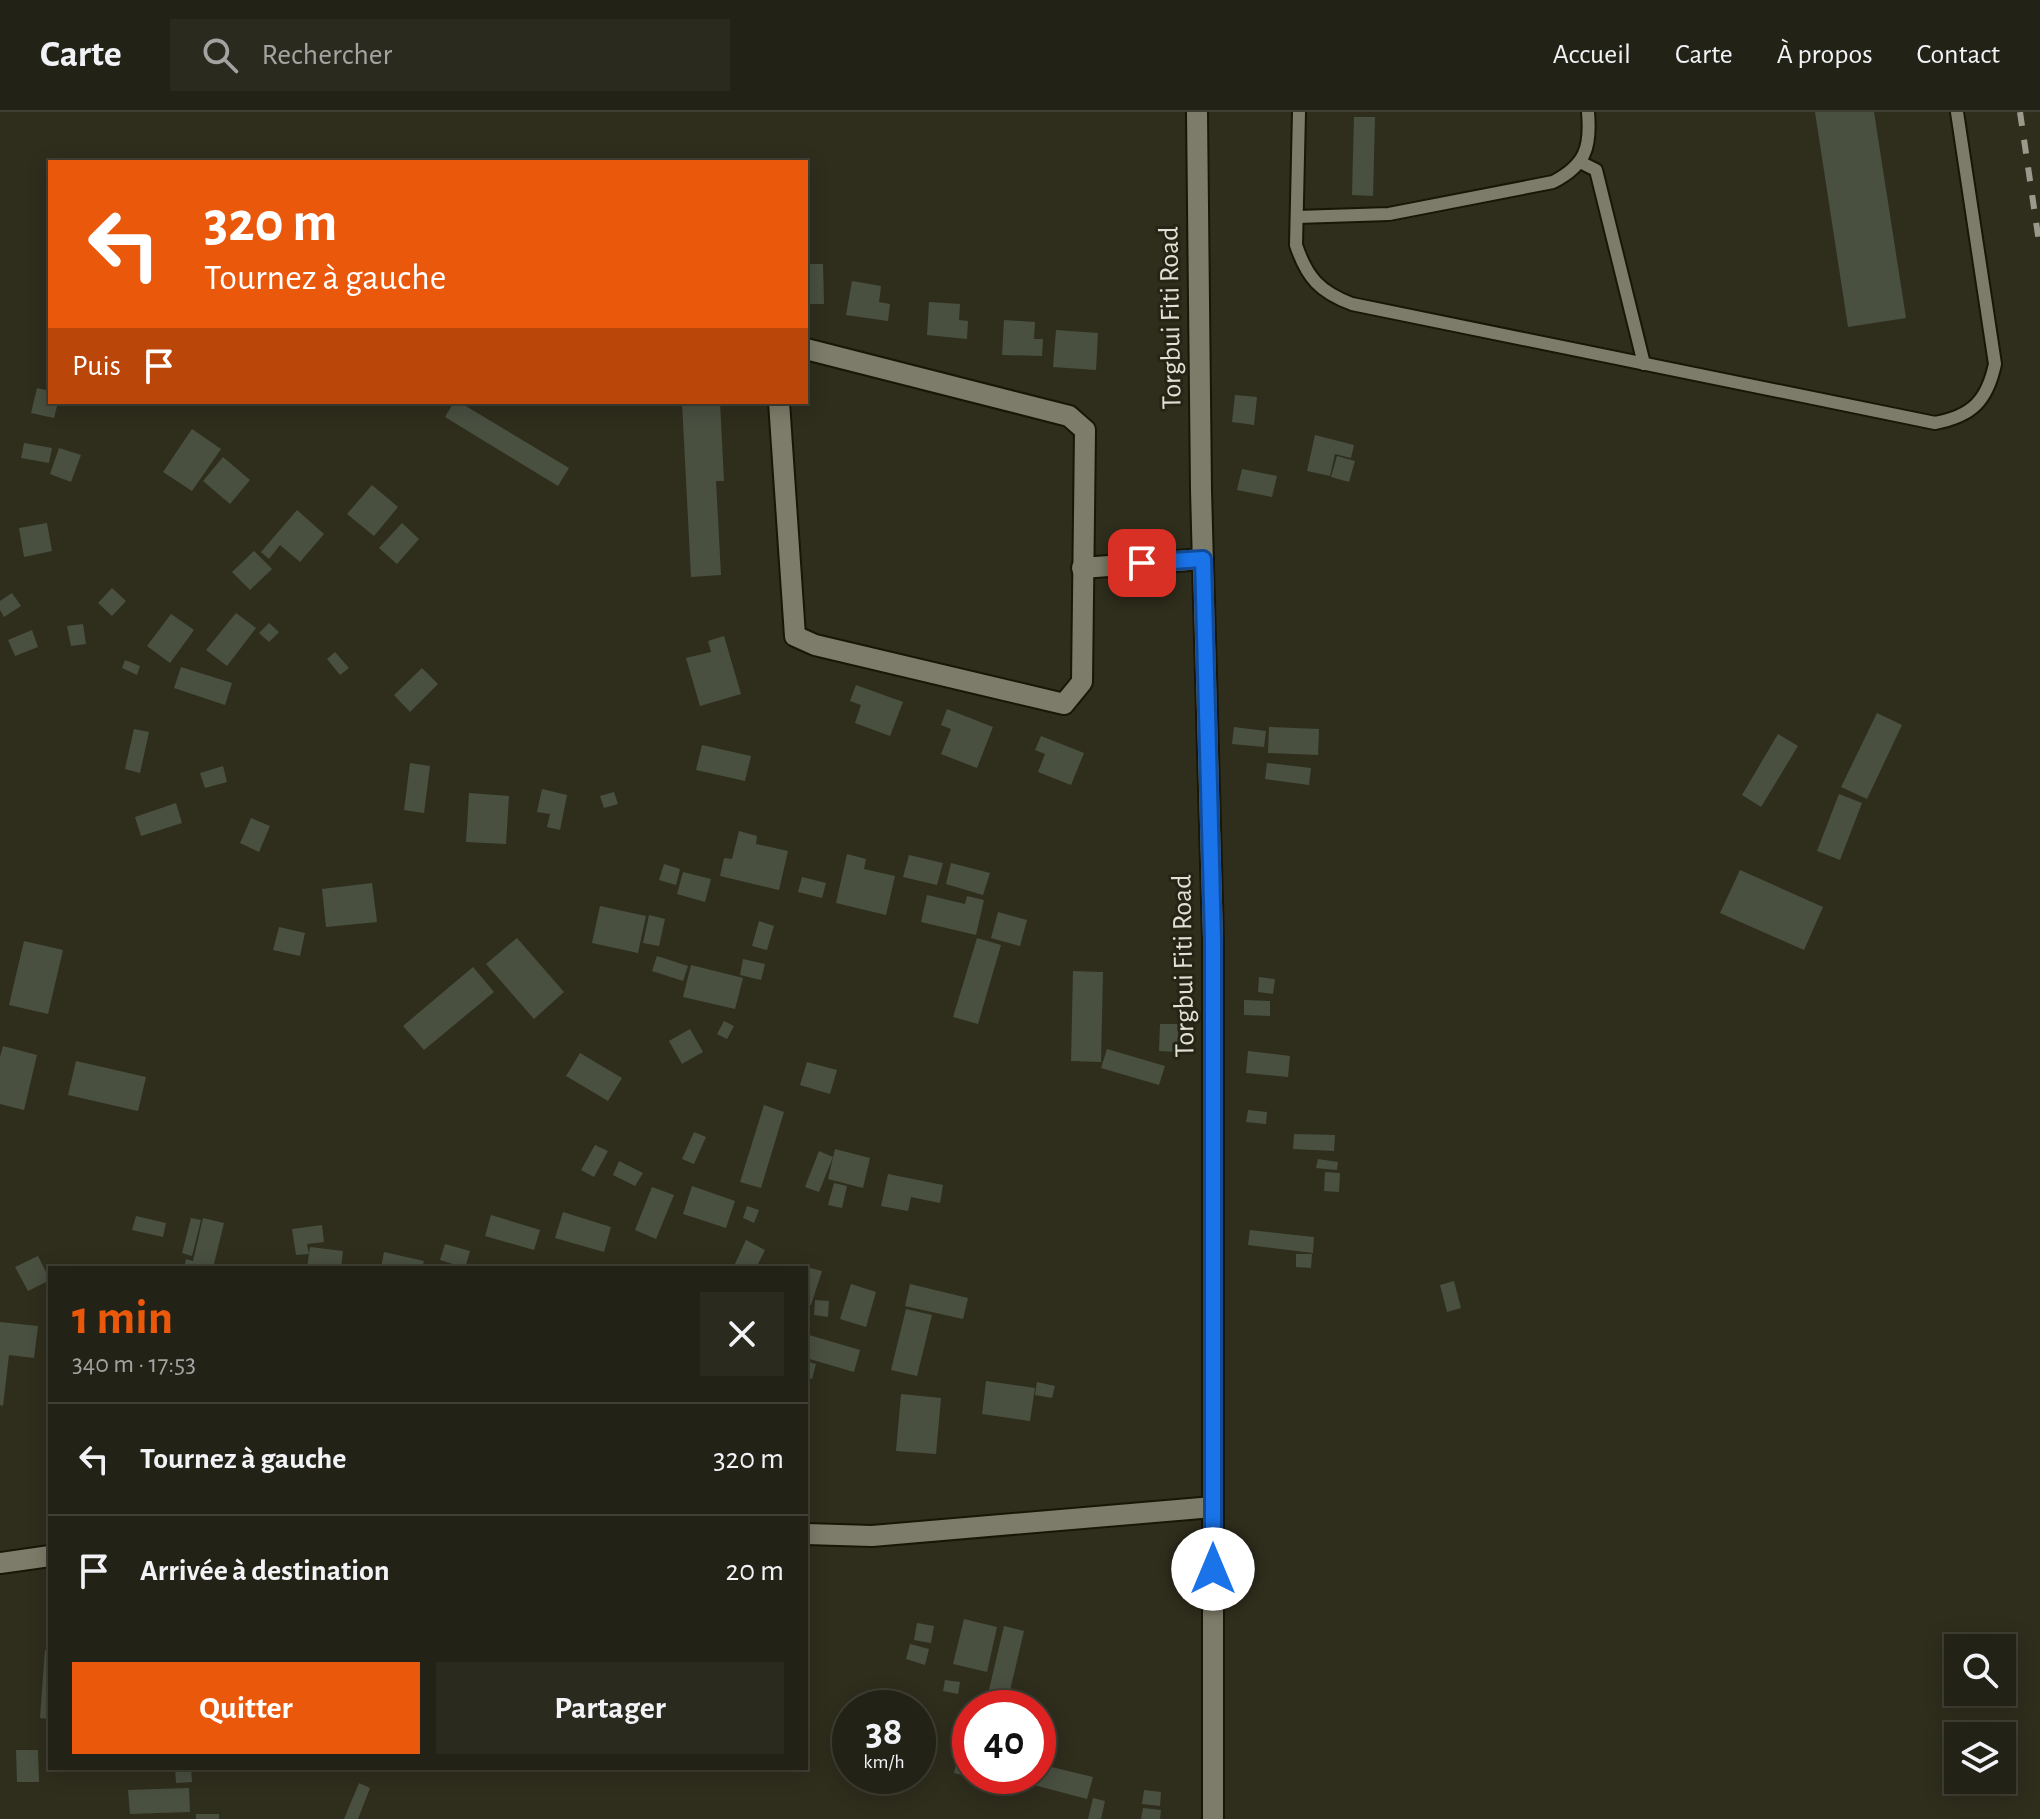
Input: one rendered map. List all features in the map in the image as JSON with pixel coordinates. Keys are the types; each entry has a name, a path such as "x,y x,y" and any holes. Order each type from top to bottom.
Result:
{"street":[{"name":"Torgbui Fiti Road","path":"1197,112 1203,559 1213,939 1213,1819"},
{"path":"779,404 795,636 815,645 1064,704 1082,682 1085,430 1069,416 808,350"},
{"path":"1082,568 1203,559"},
{"path":"808,1534 872,1536 1213,1507"},
{"path":"0,1563 48,1556"}],"lane":[{"path":"1299,112 1296,245 1303,266 1332,297 1352,304 1935,423 1969,411 1983,398 1995,364 1957,112"},
{"path":"1297,217 1389,214 1553,182 1568,174 1580,162 1588,146 1588,112"},
{"path":"1580,162 1596,170 1644,364"}],"building":[{"path":"1815,112 1874,112 1906,318 1848,327"},
{"path":"1354,117 1375,117 1373,196 1352,195"},
{"path":"808,264 823,264 824,304 808,304"},
{"path":"852,281 881,286 879,302 890,304 888,321 846,315"},
{"path":"929,302 960,304 959,320 968,321 967,339 927,335"},
{"path":"1004,320 1035,322 1034,339 1043,339 1042,356 1002,355"},
{"path":"1056,330 1098,333 1096,370 1053,367"},
{"path":"37,388 48,391 48,404 58,404 54,418 31,413"},
{"path":"1235,395 1257,397 1254,425 1232,422"},
{"path":"453,404 462,404 569,468 558,486 445,417"},
{"path":"682,404 720,404 724,481 716,481 721,575 691,577"},
{"path":"192,429 221,449 192,491 163,472"},
{"path":"1315,435 1354,445 1351,458 1335,454 1330,476 1307,471"},
{"path":"24,443 52,448 49,463 21,458"},
{"path":"59,448 81,455 71,482 50,474"},
{"path":"1337,456 1355,461 1349,482 1331,477"},
{"path":"223,457 250,480 230,504 203,481"},
{"path":"1242,469 1277,476 1272,497 1237,490"},
{"path":"372,485 398,507 374,536 347,514"},
{"path":"297,510 324,534 300,562 280,545 269,559 261,552"},
{"path":"47,523 52,551 24,557 19,528"},
{"path":"402,523 419,539 397,564 379,548"},
{"path":"254,551 272,569 250,590 232,572"},
{"path":"112,588 126,601 112,616 98,603"},
{"path":"12,593 21,606 4,617 0,601"},
{"path":"236,613 256,628 227,666 206,650"},
{"path":"171,614 194,630 170,663 147,646"},
{"path":"269,623 279,632 269,642 259,633"},
{"path":"83,624 86,644 71,646 67,626"},
{"path":"32,630 38,647 15,656 8,640"},
{"path":"724,636 741,694 700,706 686,658 711,652 708,641"},
{"path":"335,652 349,668 340,675 327,659"},
{"path":"125,660 140,666 137,675 122,668"},
{"path":"181,667 232,683 225,705 174,688"},
{"path":"422,668 438,684 410,712 394,695"},
{"path":"856,685 903,702 890,736 855,723 861,705 850,701"},
{"path":"947,709 993,727 977,768 941,754 951,729 941,725"},
{"path":"1877,713 1902,725 1867,799 1841,787"},
{"path":"1234,727 1266,731 1264,747 1232,744"},
{"path":"1269,727 1319,729 1318,755 1268,753"},
{"path":"134,729 149,732 140,773 125,769"},
{"path":"1778,734 1798,746 1761,807 1742,795"},
{"path":"1041,736 1084,753 1071,785 1038,772 1045,754 1035,750"},
{"path":"702,745 751,756 745,781 696,770"},
{"path":"410,763 430,766 424,813 404,810"},
{"path":"1267,763 1311,768 1309,785 1265,779"},
{"path":"223,766 227,782 205,788 200,773"},
{"path":"542,789 567,795 560,830 547,827 550,814 537,812"},
{"path":"614,792 618,804 604,808 600,796"},
{"path":"469,793 509,796 506,844 466,842"},
{"path":"1839,794 1862,803 1840,860 1817,851"},
{"path":"176,803 182,823 141,836 135,817"},
{"path":"251,818 270,826 259,852 240,843"},
{"path":"739,831 757,836 756,844 788,851 779,890 720,876 724,858 732,859"},
{"path":"847,854 866,859 864,869 895,876 886,915 836,903"},
{"path":"909,855 943,863 937,885 903,877"},
{"path":"951,863 990,873 983,895 946,884"},
{"path":"664,864 680,869 676,885 659,880"},
{"path":"1740,870 1823,907 1804,950 1720,913"},
{"path":"683,872 711,879 705,902 677,894"},
{"path":"802,877 826,883 822,898 798,892"},
{"path":"372,883 377,922 326,927 322,889"},
{"path":"927,895 965,904 967,896 984,900 976,935 921,922"},
{"path":"600,906 646,916 638,953 592,943"},
{"path":"998,912 1027,920 1020,946 991,938"},
{"path":"649,915 665,919 659,946 643,943"},
{"path":"759,921 774,926 767,950 752,946"},
{"path":"279,927 305,933 300,956 273,950"},
{"path":"517,938 564,992 534,1019 486,964"},
{"path":"977,938 1001,945 978,1024 953,1017"},
{"path":"24,941 63,950 48,1014 9,1005"},
{"path":"657,956 688,966 683,981 652,971"},
{"path":"743,959 765,964 761,980 740,975"},
{"path":"691,965 743,978 735,1009 683,997"},
{"path":"473,967 494,992 424,1050 403,1026"},
{"path":"1073,971 1103,972 1101,1062 1071,1061"},
{"path":"1259,977 1275,979 1273,994 1258,992"},
{"path":"1244,1000 1270,1001 1270,1016 1244,1015"},
{"path":"724,1021 734,1026 727,1039 717,1034"},
{"path":"1160,1024 1178,1024 1178,1052 1159,1051"},
{"path":"690,1029 703,1052 682,1064 669,1041"},
{"path":"3,1046 37,1055 24,1110 0,1104 0,1057"},
{"path":"1107,1049 1165,1066 1159,1085 1101,1068"},
{"path":"1248,1051 1290,1056 1288,1077 1246,1073"},
{"path":"580,1053 622,1078 608,1101 566,1076"},
{"path":"76,1061 146,1077 138,1111 68,1095"},
{"path":"807,1062 837,1070 830,1094 800,1085"},
{"path":"764,1105 784,1112 761,1188 740,1182"},
{"path":"1248,1110 1267,1112 1266,1124 1246,1122"},
{"path":"694,1132 706,1137 694,1164 682,1159"},
{"path":"1294,1134 1335,1135 1334,1151 1293,1149"},
{"path":"595,1145 608,1151 594,1177 581,1170"},
{"path":"835,1149 870,1158 863,1188 828,1179"},
{"path":"819,1151 833,1157 819,1192 805,1187"},
{"path":"1318,1159 1338,1162 1337,1170 1316,1168"},
{"path":"619,1161 643,1173 635,1186 613,1175"},
{"path":"1325,1172 1340,1173 1339,1192 1324,1191"},
{"path":"888,1174 943,1185 940,1203 911,1197 908,1211 881,1206"},
{"path":"834,1183 847,1186 842,1208 828,1205"},
{"path":"692,1186 735,1201 726,1228 683,1214"},
{"path":"652,1187 674,1195 656,1239 635,1230"},
{"path":"747,1206 759,1210 754,1223 743,1218"},
{"path":"563,1212 611,1227 604,1252 555,1238"},
{"path":"491,1215 540,1230 534,1250 485,1236"},
{"path":"136,1216 166,1223 163,1237 132,1230"},
{"path":"191,1218 201,1220 192,1256 182,1253"},
{"path":"203,1218 224,1223 213,1266 184,1266 186,1259 193,1261"},
{"path":"322,1225 324,1242 307,1244 309,1254 296,1255 292,1229"},
{"path":"1250,1230 1314,1237 1313,1253 1248,1245"},
{"path":"746,1240 765,1250 757,1266 734,1266"},
{"path":"445,1244 470,1251 466,1266 440,1260"},
{"path":"310,1247 343,1251 341,1266 307,1266"},
{"path":"384,1252 424,1261 423,1266 381,1266"},
{"path":"1296,1254 1312,1254 1311,1268 1296,1267"},
{"path":"38,1256 48,1281 28,1291 15,1267"},
{"path":"808,1267 822,1271 811,1305 808,1304"},
{"path":"1454,1281 1461,1308 1447,1312 1440,1285"},
{"path":"851,1284 876,1292 866,1327 840,1319"},
{"path":"910,1284 968,1298 963,1319 905,1306"},
{"path":"815,1300 829,1301 828,1317 814,1315"},
{"path":"906,1309 932,1315 917,1376 891,1370"},
{"path":"0,1322 38,1326 34,1358 9,1355 3,1406 0,1405"},
{"path":"809,1335 860,1350 854,1372 808,1359"},
{"path":"808,1362 816,1364 812,1379 808,1378"},
{"path":"986,1381 1035,1388 1030,1421 982,1414"},
{"path":"1037,1382 1055,1386 1052,1398 1035,1395"},
{"path":"901,1394 941,1398 936,1454 896,1451"},
{"path":"964,1619 997,1627 987,1672 953,1664"},
{"path":"917,1623 934,1626 931,1643 914,1640"},
{"path":"1004,1626 1024,1631 1010,1690 989,1690"},
{"path":"910,1644 929,1649 925,1665 906,1659"},
{"path":"45,1650 48,1650 48,1719 40,1718"},
{"path":"945,1680 960,1682 959,1690 943,1691"},
{"path":"16,1750 38,1750 39,1782 17,1782"},
{"path":"1056,1768 1093,1777 1087,1799 1056,1791"},
{"path":"175,1770 191,1770 192,1782 176,1783"},
{"path":"359,1783 370,1788 358,1819 344,1819"},
{"path":"189,1788 190,1812 130,1814 128,1790"},
{"path":"1144,1790 1161,1792 1160,1806 1142,1804"},
{"path":"1093,1798 1105,1801 1101,1819 1088,1819"},
{"path":"1143,1808 1161,1810 1160,1819 1141,1819"},
{"path":"196,1814 219,1814 219,1819 196,1819"}],"railway":[{"path":"2020,112 2040,249"}],"route":[{"path":"1142,563 1203,559 1213,939 1213,1569"}]}
